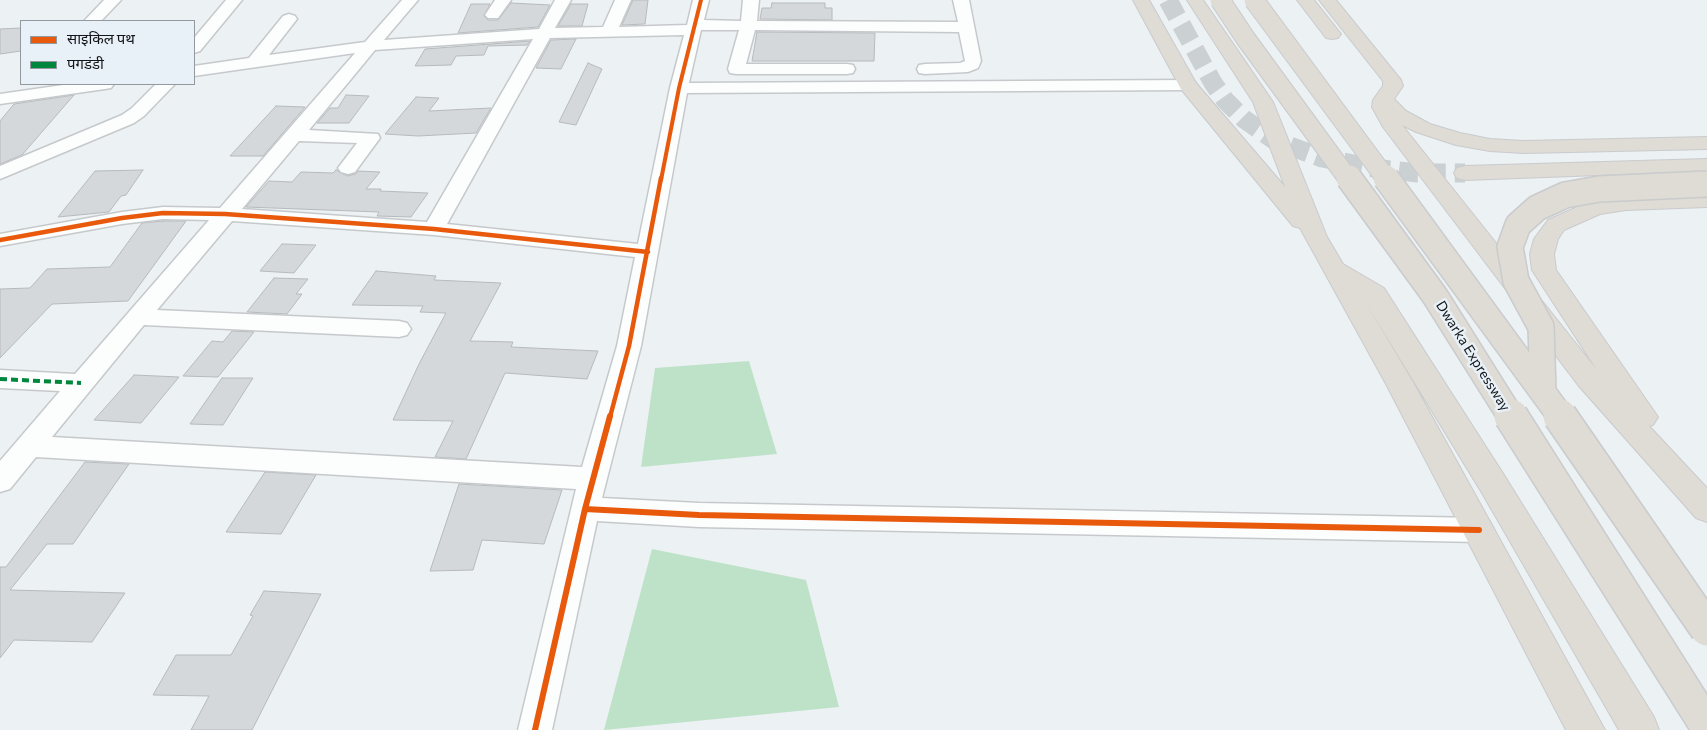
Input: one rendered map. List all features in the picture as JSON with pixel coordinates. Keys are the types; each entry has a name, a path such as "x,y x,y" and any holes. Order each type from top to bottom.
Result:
{"highway":[{"path":"1142,0 1188,85 1315,237"},
{"path":"1194,0 1263,102 1315,237 1400,384 1586,730"},
{"name":"Dwarka Expressway","path":"1220,0 1252,47 1435,296 1707,726"},
{"path":"1254,0 1543,391 1707,629"},
{"path":"1305,0 1344,49"},
{"path":"1328,0 1392,80 1393,86 1378,92"},
{"path":"1378,92 1398,116 1423,128 1456,139 1490,145 1524,147 1707,143"},
{"path":"1378,92 1382,107 1390,123 1588,378 1707,509"},
{"path":"1465,173 1707,165"},
{"path":"1543,391 1541,327 1516,281 1510,247 1518,226 1536,208 1565,195 1631,186 1707,184"},
{"path":"1707,200 1626,203 1594,208 1556,225 1546,239 1542,254 1544,270 1568,307 1629,398 1707,504"},
{"path":"1333,268 1375,294 1493,484 1640,730"}],"street":[{"path":"93,20 114,0"},
{"path":"195,47 234,0"},
{"path":"0,481 225,214 410,0"},
{"path":"493,15 503,0"},
{"path":"434,229 563,0"},
{"path":"609,32 623,0"},
{"path":"535,730 585,510 629,346 679,88 701,0"},
{"path":"751,0 749,24 736,69 863,69"},
{"path":"912,69 968,67 973,61 961,0"},
{"path":"254,63 289,19"},
{"path":"195,71 370,46 545,33 609,32 749,24 966,26"},
{"path":"0,99 24,90 92,85"},
{"path":"0,173 128,119 138,112 165,85"},
{"path":"679,88 1188,85"},
{"path":"293,135 371,138 348,168"},
{"path":"0,239 145,214 225,214 434,229 648,252"},
{"path":"138,317 399,329"},
{"path":"0,379 81,383"},
{"path":"31,446 594,479"},
{"path":"585,510 709,515 1479,530"}],"green space":[{"path":"749,361 777,454 641,467 655,368"},
{"path":"652,549 806,580 839,707 604,730"}],"building":[{"path":"633,0 648,0 645,24 622,25"},
{"path":"511,3 550,5 538,27 458,33 471,4 490,4 484,16 488,20 498,20"},
{"path":"772,3 825,3 825,8 832,8 832,20 760,19 762,8 771,8"},
{"path":"571,4 588,4 582,26 558,26"},
{"path":"20,28 20,51 0,54 0,29"},
{"path":"757,32 875,33 874,61 752,61"},
{"path":"576,39 561,69 536,68 551,40"},
{"path":"530,41 527,45 488,46 484,55 456,56 451,65 415,66 425,49"},
{"path":"588,63 602,69 576,125 559,122"},
{"path":"74,95 22,155 0,164 0,121 14,104"},
{"path":"346,95 369,96 349,123 317,123 330,108 338,108"},
{"path":"416,97 439,98 429,111 491,108 476,133 418,136 385,134"},
{"path":"276,106 305,107 263,156 230,156"},
{"path":"143,170 126,195 121,196 109,212 58,217 95,171"},
{"path":"336,170 347,176 356,174 358,171 380,172 366,189 428,193 411,217 377,216 379,212 246,207 269,181 292,182 301,172 333,173"},
{"path":"186,221 128,301 52,304 0,358 0,289 30,288 47,269 110,267 142,223"},
{"path":"282,244 316,245 294,273 260,271"},
{"path":"376,271 436,276 434,280 501,283 470,341 513,342 511,347 598,351 587,379 505,373 466,459 435,457 453,421 393,420 419,364 446,313 420,312 423,306 352,305"},
{"path":"274,278 308,279 296,294 302,294 287,314 247,312"},
{"path":"232,331 254,332 218,377 183,376 212,341 223,342"},
{"path":"134,375 179,377 141,423 94,420"},
{"path":"222,378 253,378 223,425 190,424"},
{"path":"85,462 129,464 73,544 47,544 10,590 125,593 92,642 14,640 0,658 0,567 6,567"},
{"path":"265,472 316,475 281,534 226,532"},
{"path":"459,484 562,490 544,544 482,540 473,570 430,571"},
{"path":"264,591 321,594 252,730 191,730 209,696 153,695 176,655 231,655 253,616 250,615"}],"tunnel":[{"path":"1168,0 1213,83 1225,100 1244,119 1274,140 1322,158 1374,168 1417,173 1465,173"}],"marked path":[{"path":"0,379 81,383"}],"cycle path":[{"path":"535,730 585,509 629,346 679,88 701,0"},
{"path":"0,240 122,218 163,213 225,214 434,229 648,252"},
{"path":"585,509 699,515 1479,530"}]}
